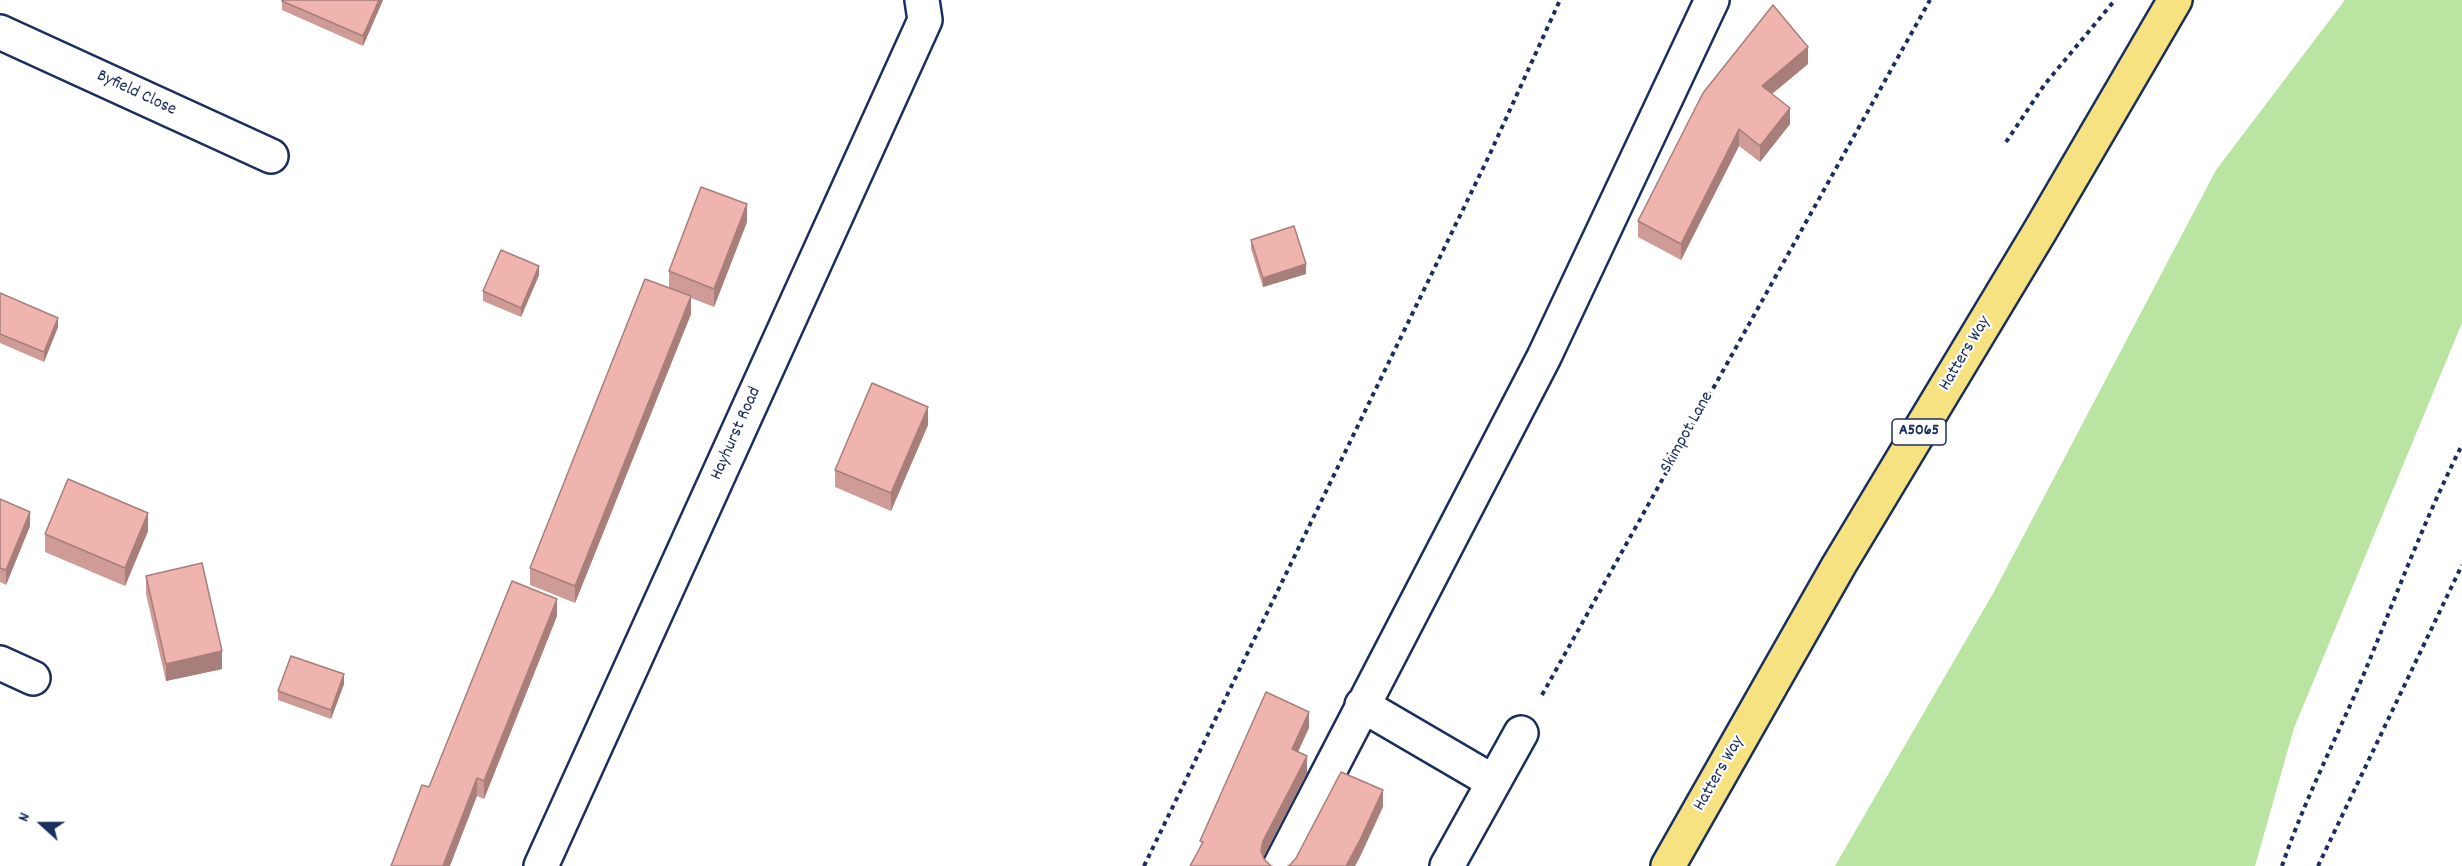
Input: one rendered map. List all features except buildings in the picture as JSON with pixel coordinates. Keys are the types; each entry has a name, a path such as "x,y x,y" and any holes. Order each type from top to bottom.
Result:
{"main road":[{"name":"Hatters Way","path":"1668,866 1839,565 2046,221 2175,0"}],"street":[{"name":"Hayhurst Road","path":"541,866 925,20 922,0"},
{"path":"1280,866 1544,357 1712,0"},
{"name":"Byfield Close","path":"0,32 272,156"},
{"path":"0,663 33,678"},
{"path":"1362,705 1492,781"},
{"path":"1447,866 1492,781 1521,733"}],"path":[{"path":"1144,866 1488,158 1560,0"},
{"name":"Skimpot Lane","path":"1521,733 1930,0"},
{"path":"2006,142 2046,84 2115,0"},
{"path":"2282,866 2436,496 2462,444"},
{"path":"2318,866 2462,565"}],"green space":[{"path":"2345,0 2462,0 2462,323 2294,728 2255,866 1835,866 1995,590 2216,170"}]}
